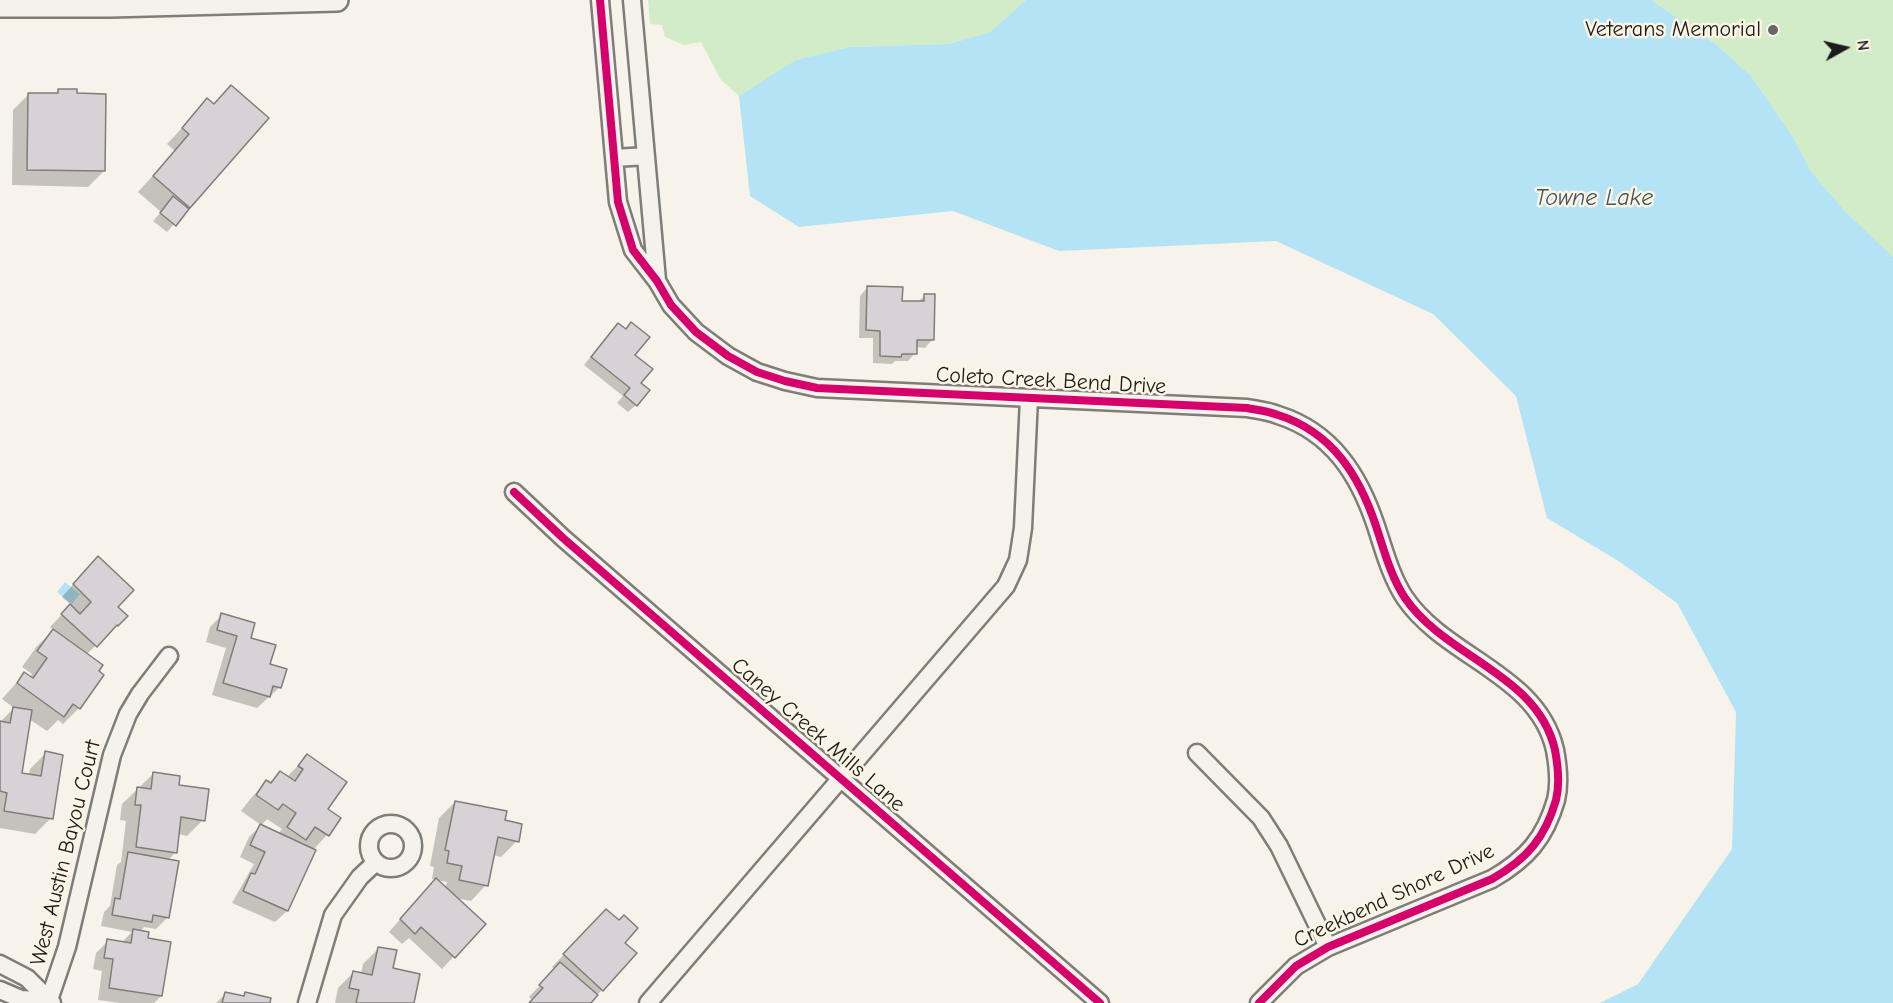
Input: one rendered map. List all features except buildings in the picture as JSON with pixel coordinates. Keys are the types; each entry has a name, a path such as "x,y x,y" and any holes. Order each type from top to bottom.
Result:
{"main road":[{"path":"0,6 337,0"}],"street":[{"name":"Coleto Creek Bend Drive","path":"600,0 618,202 633,250 671,304 696,332 747,367 785,381 817,388 1247,408 1278,415 1307,428 1336,450 1357,479 1371,510 1390,568 1405,598 1430,627 1522,693 1541,715 1552,738 1558,764 1557,795"},
{"name":"Coleto Creek Bend Drive","path":"632,0 657,281"},
{"path":"615,158 646,156"},
{"path":"648,1003 1006,586 1018,560 1023,528 1029,398"},
{"name":"Caney Creek Mills Lane","path":"514,492 1100,1003"},
{"name":"West Austin Bayou Court","path":"50,1002 70,936 112,755 119,734 134,704 168,656"},
{"path":"1197,753 1261,818 1279,846 1328,947"},
{"name":"Creekbend Shore Drive","path":"1259,1003 1296,966 1328,947 1492,879 1512,868 1540,838 1551,816 1557,795"},
{"path":"308,1003 333,915 360,877 376,861"},
{"path":"0,964 27,978 50,1002"},
{"path":"0,990 21,999 50,1002"}],"green space":[{"path":"648,0 1026,0 990,32 949,44 849,47 797,60 739,96 721,80 701,42 684,45 665,37 662,25 650,24"},
{"path":"1651,0 1893,0 1893,257 1844,210 1810,170 1793,137 1751,76 1717,45"}],"water":[{"name":"Towne Lake","path":"1026,0 1651,0 1717,45 1751,76 1793,137 1810,170 1844,210 1893,257 1893,1003 1600,1003 1638,984 1732,849 1736,712 1677,603 1620,562 1547,518 1516,396 1433,314 1276,241 1059,251 953,211 799,227 750,196 739,96 796,60 849,47 949,44 990,32"},
{"path":"65,582 80,594 72,604 57,592"}],"cycle path":[{"path":"600,0 618,202 633,250 657,281 671,305 696,332 728,356 757,372 817,388 1247,408 1270,412 1297,423 1314,432 1328,444 1352,473 1369,507 1392,572 1405,598 1423,619 1443,636 1511,684 1530,703 1545,724 1555,750 1558,775 1557,794 1546,826 1525,855 1492,879 1328,947 1296,966 1259,1003"},
{"path":"514,492 563,538 1100,1003"}],"place":[{"name":"Veterans Memorial","path":"1773,30"}]}
